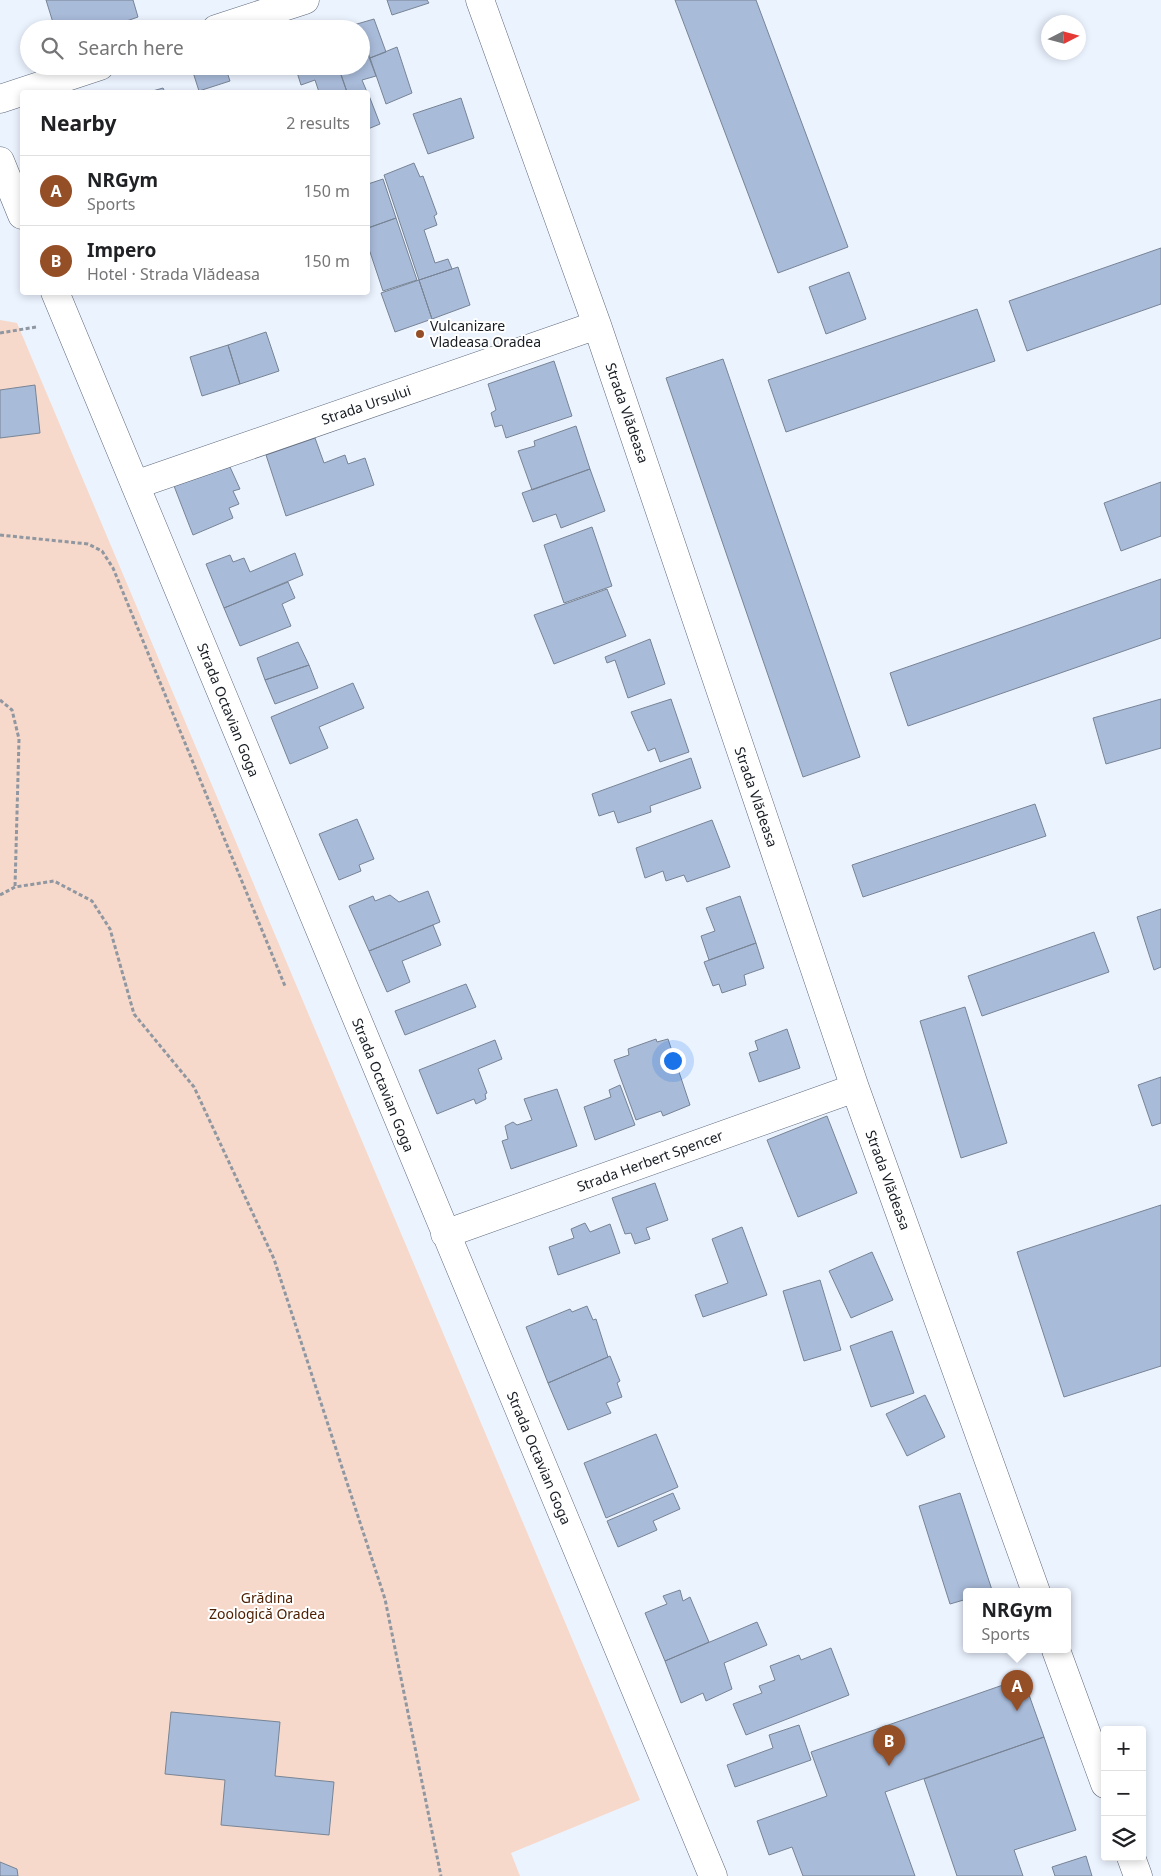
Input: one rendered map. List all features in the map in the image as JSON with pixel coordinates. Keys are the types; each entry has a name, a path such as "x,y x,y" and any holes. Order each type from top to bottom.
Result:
{"street":[{"path":"243,20 304,0"},
{"name":"Strada Vlădeasa","path":"480,0 597,324 855,1088 1035,1588"},
{"path":"27,90 73,75"},
{"path":"0,99 20,92"},
{"path":"0,161 20,210"},
{"name":"Strada Octavian Goga","path":"56,295 713,1876"},
{"name":"Strada Ursului","path":"135,485 597,324"},
{"name":"Strada Herbert Spencer","path":"445,1234 855,1088"},
{"path":"1057,1653 1101,1773"},
{"path":"1132,1861 1138,1876"}],"path":[{"path":"0,333 66,320"},
{"path":"0,535 88,544 102,552 113,568 285,986"},
{"path":"0,700 12,710 19,739 14,887"},
{"path":"0,895 14,887 54,881 92,901 110,930 134,1014 194,1087 274,1259 385,1599 441,1876"}],"green space":[{"name":"Grădina Zoologică Oradea","path":"0,320 17,323 640,1800 511,1853 520,1876 0,1876"}],"building":[{"path":"46,0 133,0 138,17 130,20 52,20"},
{"path":"387,0 427,0 429,3 392,15"},
{"path":"675,0 756,0 848,247 778,273"},
{"path":"374,19 386,52 370,58 370,20"},
{"path":"397,47 412,93 386,104 370,58"},
{"path":"370,60 376,76 362,80 366,90 346,90 341,75 370,75"},
{"path":"194,75 228,75 230,81 199,90"},
{"path":"298,75 341,75 346,90 318,90 315,80 301,85"},
{"path":"370,98 380,124 370,128"},
{"path":"461,98 474,138 428,154 413,114"},
{"path":"414,163 420,177 423,176 437,214 434,216 437,225 424,230 435,263 448,259 452,269 419,280 384,175"},
{"path":"383,179 396,218 370,227 370,183"},
{"path":"396,218 417,280 383,291 370,252 370,227"},
{"path":"1161,248 1161,304 1027,351 1009,301"},
{"path":"458,267 470,305 432,319 419,280"},
{"path":"849,272 866,319 826,334 809,287"},
{"path":"419,280 432,319 395,332 381,293"},
{"path":"977,309 995,361 786,432 768,380"},
{"path":"266,332 279,371 240,384 228,345"},
{"path":"228,345 240,384 202,396 190,357"},
{"path":"723,359 860,757 803,777 666,378"},
{"path":"554,361 572,416 506,438 502,425 495,427 491,413 496,410 488,384"},
{"path":"35,385 40,433 0,438 0,390"},
{"path":"576,426 590,469 532,490 518,451 535,446 534,441"},
{"path":"315,438 324,463 345,455 348,464 365,458 374,485 286,516 266,455"},
{"path":"230,467 240,489 233,491 239,504 229,508 233,518 193,535 174,486"},
{"path":"590,469 605,511 561,528 556,514 533,522 522,493"},
{"path":"1161,482 1161,536 1121,551 1104,503"},
{"path":"592,527 612,586 564,603 544,545"},
{"path":"295,553 303,575 224,608 206,564 230,555 233,562 244,558 250,572"},
{"path":"1161,579 1161,638 908,726 890,673"},
{"path":"288,582 295,598 282,604 291,626 240,646 224,608"},
{"path":"607,589 626,636 554,664 534,615"},
{"path":"650,639 665,684 628,698 615,660 607,663 605,657"},
{"path":"298,642 309,665 265,680 257,658"},
{"path":"309,665 318,688 275,704 265,680"},
{"path":"353,683 364,708 319,727 328,748 290,764 271,717"},
{"path":"671,699 689,752 660,762 655,748 648,751 631,712"},
{"path":"1161,699 1161,748 1106,764 1093,718"},
{"path":"691,758 701,788 650,806 651,812 618,823 614,811 599,816 592,794"},
{"path":"1035,804 1046,836 863,897 852,865"},
{"path":"357,819 374,859 359,865 361,871 339,880 319,834"},
{"path":"712,820 730,867 687,882 684,875 666,881 663,871 645,878 636,848"},
{"path":"428,891 440,922 369,951 349,906 373,896 375,901 390,895 399,902"},
{"path":"740,896 756,943 709,960 701,936 715,931 706,908"},
{"path":"1161,909 1161,967 1154,970 1137,917"},
{"path":"433,925 441,945 402,961 410,982 387,992 369,951"},
{"path":"1094,932 1109,972 982,1016 968,976"},
{"path":"756,943 764,968 744,975 746,985 722,993 719,984 713,986 704,962"},
{"path":"466,984 476,1007 405,1035 395,1011"},
{"path":"965,1007 1007,1143 961,1158 920,1021"},
{"path":"787,1029 800,1068 759,1082 749,1053 758,1050 755,1041"},
{"path":"656,1039 657,1042 668,1039 690,1105 663,1116 661,1111 636,1120 614,1060 629,1055 628,1049"},
{"path":"495,1040 502,1059 478,1069 487,1093 485,1094 486,1099 476,1104 474,1099 437,1114 419,1070"},
{"path":"1161,1077 1161,1123 1152,1126 1138,1085"},
{"path":"620,1085 635,1125 595,1140 584,1107 611,1097 609,1090"},
{"path":"557,1089 577,1146 511,1169 502,1141 508,1139 505,1126 513,1122 517,1125 532,1120 524,1099"},
{"path":"827,1116 857,1193 798,1217 767,1140"},
{"path":"655,1183 668,1220 646,1228 650,1239 635,1244 631,1233 625,1234 612,1198"},
{"path":"1161,1205 1161,1366 1064,1397 1017,1252"},
{"path":"585,1223 590,1232 610,1224 620,1253 558,1275 549,1247 574,1238 571,1229"},
{"path":"742,1227 767,1295 703,1317 695,1295 728,1283 712,1239"},
{"path":"872,1252 893,1300 851,1318 829,1271"},
{"path":"820,1280 841,1350 804,1361 783,1291"},
{"path":"587,1306 593,1320 596,1319 608,1357 548,1383 526,1327 570,1309 572,1312"},
{"path":"892,1331 914,1393 871,1407 850,1346"},
{"path":"610,1356 620,1381 617,1383 622,1397 606,1403 611,1413 568,1430 548,1383"},
{"path":"925,1395 945,1437 907,1456 886,1414"},
{"path":"656,1434 678,1487 606,1518 584,1463"},
{"path":"673,1493 680,1509 653,1521 657,1530 618,1547 607,1521"},
{"path":"960,1493 991,1588 963,1588 963,1600 950,1604 919,1506"},
{"path":"680,1590 683,1601 690,1597 709,1642 665,1661 645,1613 667,1604 663,1596"},
{"path":"757,1622 767,1645 724,1663 732,1689 706,1701 703,1693 681,1703 665,1661"},
{"path":"831,1648 849,1695 746,1735 733,1704 762,1693 759,1686 775,1680 770,1666 799,1655 801,1660"},
{"path":"1023,1678 1044,1737 885,1792 915,1876 803,1876 792,1847 769,1855 757,1821 827,1796 811,1752"},
{"path":"171,1712 280,1722 275,1776 334,1782 329,1835 221,1825 225,1780 165,1774"},
{"path":"799,1725 811,1760 735,1787 727,1765 773,1748 769,1735"},
{"path":"1044,1737 1076,1830 1014,1850 1023,1876 957,1876 924,1779"},
{"path":"1086,1856 1092,1876 1055,1876 1052,1867"},
{"path":"0,1862 17,1869 18,1876 0,1876"}],"place":[{"name":"Vulcanizare Vladeasa Oradea","path":"420,334"},
{"name":"NRGym","path":"1017,1711"},
{"name":"Impero","path":"889,1766"}]}
